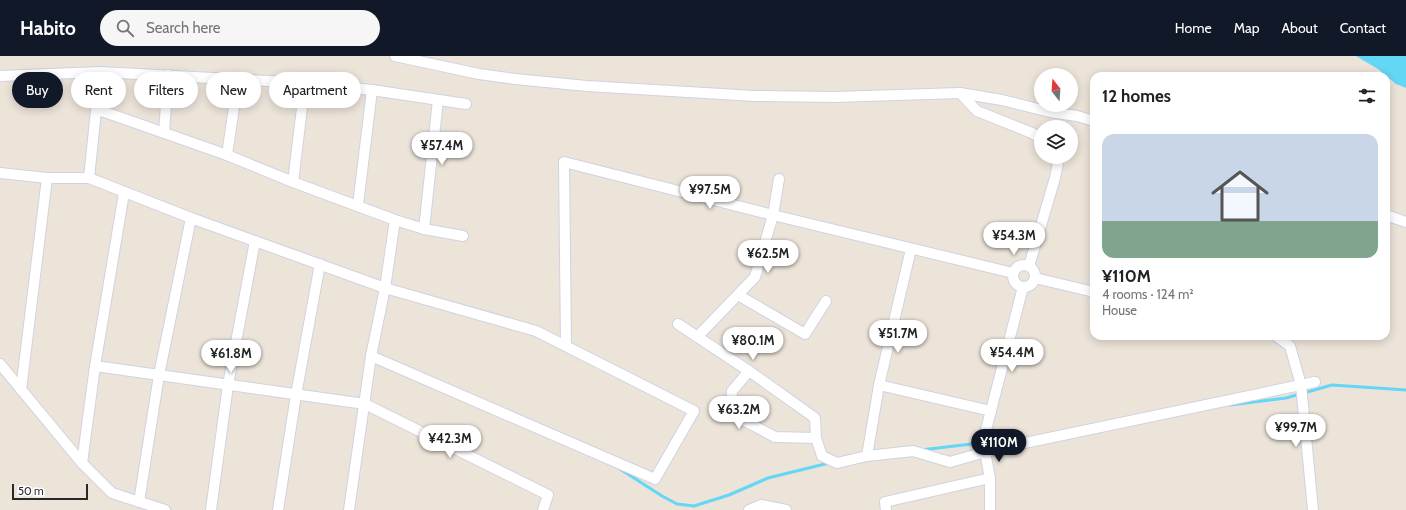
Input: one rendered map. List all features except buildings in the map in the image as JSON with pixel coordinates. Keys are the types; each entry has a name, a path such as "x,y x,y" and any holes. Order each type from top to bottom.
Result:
{"street":[{"path":"395,56 479,74 587,86 755,96 828,97 960,93 1090,120"},
{"path":"0,76 71,73"},
{"path":"361,89 466,104"},
{"path":"358,205 372,90"},
{"path":"960,93 977,111 1034,134"},
{"path":"424,229 438,100"},
{"path":"164,133 166,108"},
{"path":"227,155 234,108"},
{"path":"293,182 302,108"},
{"path":"89,178 96,109 227,155 293,182 395,220 424,229 463,236"},
{"path":"566,346 564,162 773,215 1013,273"},
{"path":"1029,266 1055,178 1058,164"},
{"path":"0,173 47,178 89,178 191,218 385,288 536,331 694,410 655,479 372,356"},
{"path":"21,390 47,178"},
{"path":"697,337 755,277 773,215 779,179"},
{"path":"82,463 95,366 124,192"},
{"path":"1390,216 1406,222"},
{"path":"139,502 159,375 191,218"},
{"path":"349,510 372,356 385,288 395,220"},
{"path":"211,510 228,385 255,241"},
{"path":"867,456 879,385 911,248"},
{"path":"278,510 296,395 320,264"},
{"path":"1023,264 1029,266 1034,271 1035,278 1029,286 1019,286 1014,281 1014,270 1023,264"},
{"path":"1035,278 1090,291"},
{"path":"990,510 990,478 983,453 991,411 1023,287"},
{"path":"738,295 805,334 826,301"},
{"path":"678,324 749,371 815,418 816,438 822,456 837,463 867,456 913,451 950,462 983,453 1315,382"},
{"path":"1282,340 1290,346 1301,385 1313,510"},
{"path":"0,364 82,463 112,493 165,510"},
{"path":"95,366 365,404 548,495 543,510"},
{"path":"749,371 732,391 731,406 739,418 775,437 816,438"},
{"path":"879,385 991,411"},
{"path":"886,510 885,502 990,478"},
{"path":"749,510 762,505 786,510"}],"water":[{"path":"1356,56 1406,56 1406,88 1396,84 1390,79 1390,72 1382,72"}],"waterway":[{"path":"1230,405 1286,398 1332,385 1406,390"},
{"path":"985,443 1023,438"},
{"path":"921,450 980,443"},
{"path":"620,469 677,504 694,506 729,495 768,478 829,463"}]}
